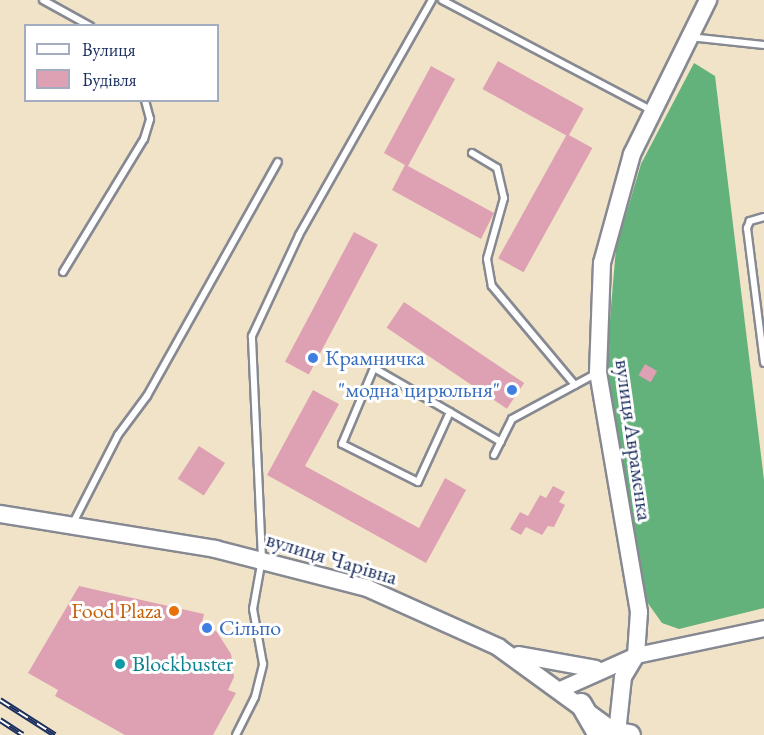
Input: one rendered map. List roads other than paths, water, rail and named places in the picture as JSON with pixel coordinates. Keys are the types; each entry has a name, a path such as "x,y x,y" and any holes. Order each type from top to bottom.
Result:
{"highway":[{"path":"581,705 616,734"}],"main road":[{"name":"вулиця Авраменка","path":"636,655 639,612 598,372 602,264 632,154 708,0"},
{"name":"вулиця Чарівна","path":"0,514 262,559 367,588 498,648 560,688 581,705"},
{"path":"498,648 596,669"},
{"path":"616,734 623,677 636,655"}],"street":[{"path":"560,688 596,669 636,655 764,628"}],"lane":[{"path":"43,0 86,24"},
{"path":"236,735 255,697 263,664 253,609 262,559 252,336 299,235 432,0"},
{"path":"442,0 653,111"},
{"path":"690,36 764,45"},
{"path":"63,272 144,139 150,119 146,102"},
{"path":"472,153 496,168 504,198 487,259 492,286 575,385"},
{"path":"72,526 118,435 147,396 278,162"},
{"path":"764,217 750,221 747,228 764,363"},
{"path":"450,412 418,482 342,444 374,368 450,412 501,442"},
{"path":"494,455 512,419 598,372"}],"railway":[{"path":"0,700 55,735"},
{"path":"0,720 23,735"}],"place":[{"name":"Крамничка","path":"313,358"},
{"name":"\"модна цирюльня\"","path":"512,390"},
{"name":"Food Plaza","path":"174,611"},
{"name":"Сільпо","path":"207,628"},
{"name":"Blockbuster","path":"120,664"}]}
